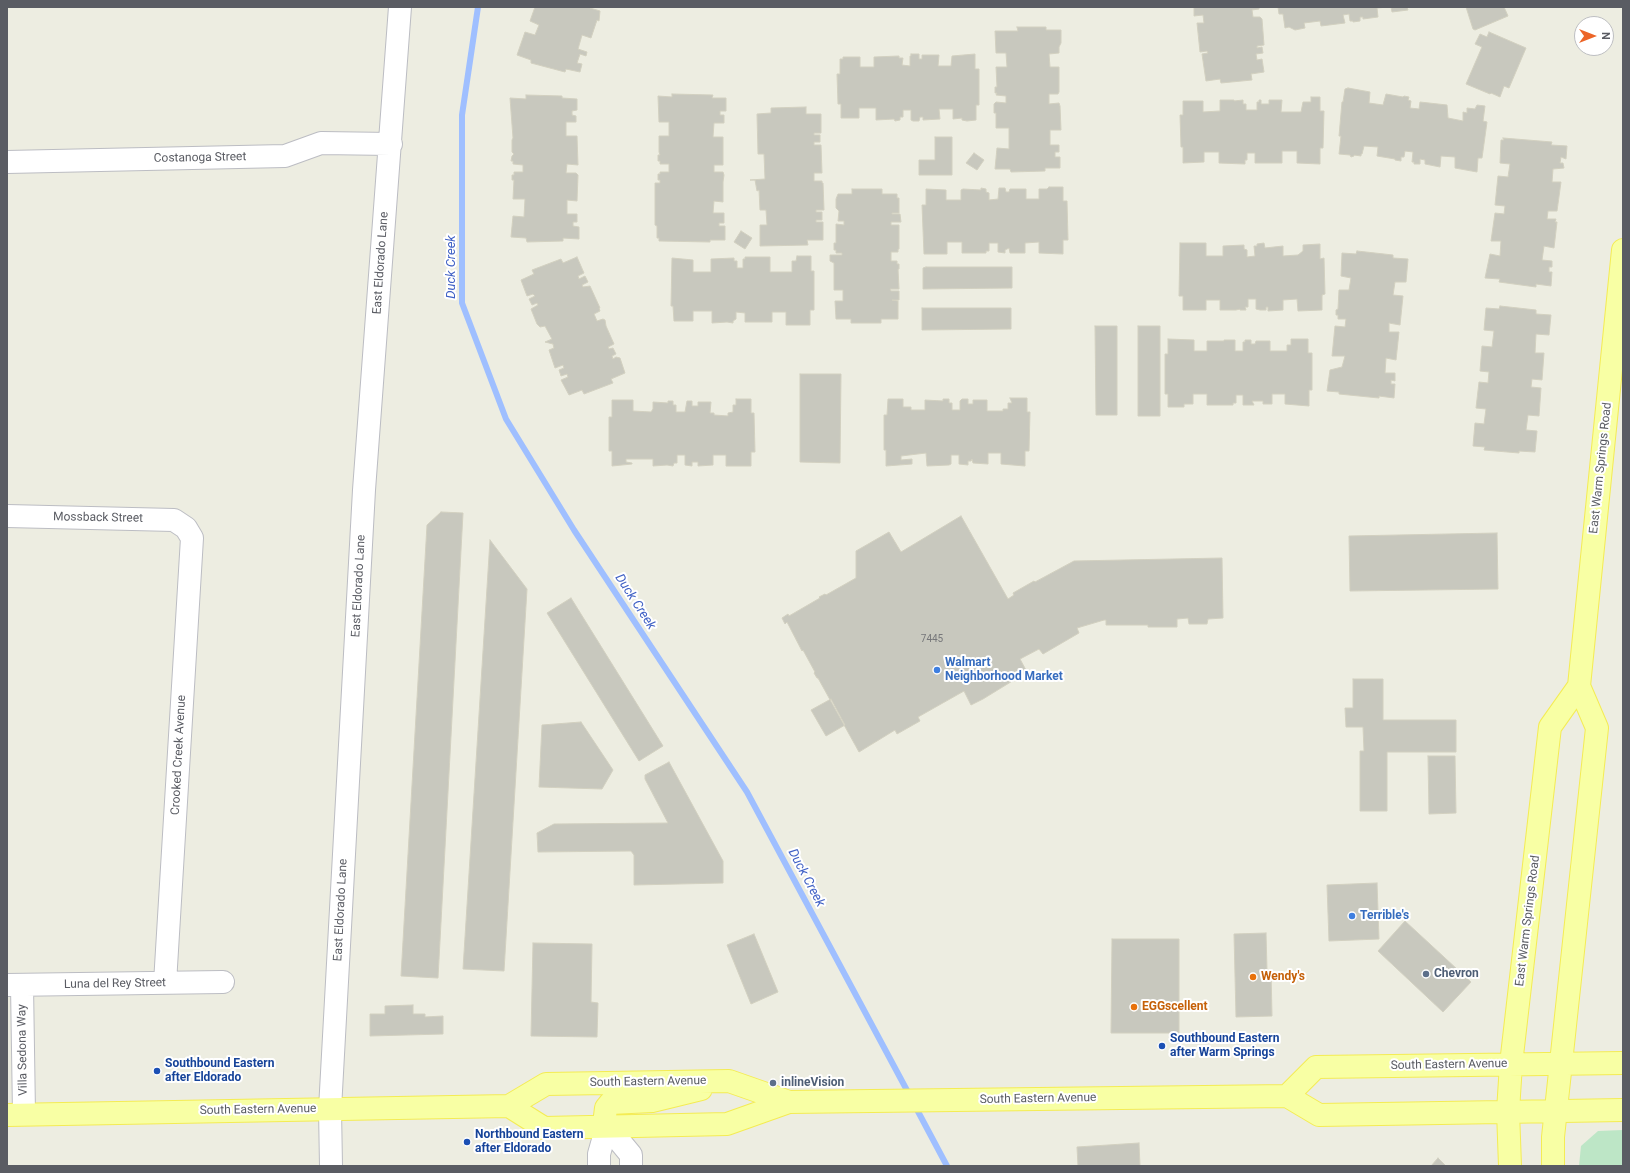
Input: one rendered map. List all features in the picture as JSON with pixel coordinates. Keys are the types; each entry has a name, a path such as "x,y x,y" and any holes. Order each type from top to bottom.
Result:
{"main road":[{"name":"East Warm Springs Road","path":"1554,1166 1553,1137 1597,728 1579,686 1623,250"},
{"name":"East Warm Springs Road","path":"1510,1166 1508,1111 1511,1064 1550,726 1579,686"},
{"name":"South Eastern Avenue","path":"509,1106 544,1128 727,1124 789,1102 1287,1096 1316,1067 1623,1063"},
{"name":"South Eastern Avenue","path":"16,1114 509,1106 546,1084 729,1081 789,1102"},
{"path":"607,1126 605,1116 606,1108 610,1103 652,1101 690,1093 729,1081"},
{"path":"1287,1096 1319,1115 1623,1110"}],"street":[{"name":"East Eldorado Lane","path":"331,1166 330,1109 364,490 400,7"},
{"name":"Costanoga Street","path":"7,162 285,156 321,143 390,144"},
{"name":"Mossback Street","path":"7,516 174,520 186,528"},
{"name":"Crooked Creek Avenue","path":"165,983 192,538 186,528"},
{"name":"Luna del Rey Street","path":"14,985 223,982"},
{"name":"Villa Sedona Way","path":"14,985 16,1114"},
{"path":"599,1166 599,1154 607,1126"},
{"path":"607,1126 631,1155 631,1166"}],"green space":[{"path":"1623,1130 1623,1166 1579,1166 1581,1146 1598,1131"}],"building":[{"path":"535,7 591,7 590,8 600,11 599,21 597,20 591,38 582,35 578,49 587,52 586,56 580,54 577,63 582,64 580,72 566,69 565,72 531,63 531,60 517,55 525,32 535,35 539,25 530,21"},
{"path":"1194,7 1259,7 1259,9 1252,10 1253,17 1260,17 1262,19 1264,45 1257,46 1257,48 1262,47 1263,53 1256,54 1257,60 1262,59 1264,72 1251,74 1252,80 1221,83 1220,79 1206,81 1202,54 1208,53 1207,51 1200,52 1197,23 1204,23 1203,15 1194,16"},
{"path":"1278,7 1388,7 1377,8 1378,17 1363,19 1363,17 1360,17 1360,21 1353,22 1350,21 1349,14 1343,15 1345,23 1321,26 1320,21 1304,23 1305,28 1295,30 1289,27 1285,28 1283,14 1279,14"},
{"path":"1391,7 1407,7 1408,10 1392,12"},
{"path":"1466,7 1504,7 1508,16 1475,30 1473,29"},
{"path":"1017,27 1046,27 1046,30 1061,30 1059,53 1049,54 1050,67 1059,67 1059,92 1058,94 1049,94 1049,104 1059,103 1060,106 1061,130 1050,130 1050,145 1059,145 1059,152 1055,152 1055,157 1060,157 1060,168 1045,168 1045,171 1011,172 1010,169 995,169 997,148 1009,149 1009,128 996,128 996,113 994,113 994,104 996,102 1006,103 1006,96 996,95 997,93 995,93 995,87 997,87 996,67 1007,67 1006,53 996,53 995,31 1018,31"},
{"path":"1489,32 1526,48 1509,88 1504,86 1500,97 1466,84 1482,47 1475,44 1480,34 1487,37"},
{"path":"911,54 919,54 919,59 922,59 922,55 939,55 938,66 951,66 952,56 975,54 975,69 979,69 979,105 976,105 976,120 967,121 962,120 962,118 953,119 953,109 939,109 940,119 923,120 923,117 920,117 919,121 911,120 911,110 903,110 903,117 900,117 900,120 876,120 876,108 859,108 859,118 841,118 841,104 838,104 837,74 840,74 840,59 843,59 843,57 860,57 860,67 874,67 874,57 899,56 899,58 903,58 902,65 910,66"},
{"path":"1348,88 1370,92 1369,103 1383,105 1386,94 1409,97 1408,100 1411,101 1410,108 1419,109 1420,102 1447,105 1448,118 1463,121 1463,112 1467,113 1467,108 1475,109 1477,105 1485,106 1483,121 1487,122 1482,158 1478,158 1477,172 1455,168 1455,157 1441,156 1440,167 1425,164 1425,160 1420,159 1420,164 1414,164 1414,162 1412,162 1413,152 1405,151 1404,157 1401,157 1401,161 1377,156 1378,147 1364,146 1361,156 1354,155 1351,157 1350,155 1339,154 1342,102 1345,89"},
{"path":"672,94 713,95 712,98 726,98 726,111 720,111 720,115 724,115 724,123 714,123 713,137 723,137 723,165 714,165 714,172 723,172 724,175 723,202 714,201 713,213 724,213 724,223 719,223 719,226 725,226 725,240 710,240 710,242 659,241 659,238 657,238 657,226 655,225 655,183 660,183 660,180 658,180 658,174 660,174 660,172 669,172 669,164 660,164 660,161 658,161 658,155 660,155 659,136 669,136 669,122 659,122 658,96 672,97"},
{"path":"526,95 562,96 562,98 577,99 577,110 572,111 572,115 576,116 576,122 566,122 566,136 577,136 578,165 567,164 566,173 576,173 578,175 577,201 567,200 567,214 577,214 577,222 573,222 573,226 579,227 579,239 563,238 563,241 527,242 526,238 511,237 513,216 524,217 525,199 513,199 514,180 512,180 512,175 514,175 514,172 523,172 523,165 513,164 513,161 511,161 514,154 512,152 513,138 510,98 526,99"},
{"path":"1311,97 1320,97 1320,111 1324,111 1323,148 1320,148 1320,164 1297,163 1297,151 1282,151 1282,163 1255,163 1255,153 1247,153 1247,160 1245,160 1245,164 1219,163 1219,152 1204,152 1204,162 1183,163 1180,115 1183,115 1183,101 1203,101 1203,112 1220,111 1220,100 1243,100 1243,104 1246,104 1246,110 1257,110 1257,102 1259,102 1259,100 1261,100 1261,104 1269,104 1269,100 1282,100 1281,112 1301,112 1303,102 1311,102"},
{"path":"806,107 806,114 821,114 821,133 814,133 814,135 820,135 820,142 814,142 814,145 821,145 822,173 814,173 814,181 822,181 823,183 824,210 816,210 816,212 822,212 822,220 816,220 816,222 823,222 823,240 807,240 808,245 760,246 760,225 767,225 766,210 760,210 759,190 757,191 755,180 750,180 765,179 764,154 758,154 757,114 771,113 771,108"},
{"path":"935,137 952,137 952,175 919,175 919,160 935,160"},
{"path":"1503,138 1552,142 1551,145 1567,146 1566,159 1561,157 1560,163 1563,163 1564,168 1553,169 1552,182 1561,182 1557,211 1548,211 1547,219 1556,219 1555,222 1557,222 1554,248 1544,246 1542,260 1552,261 1552,267 1549,267 1549,272 1552,272 1551,286 1536,284 1536,287 1499,282 1500,279 1485,278 1490,254 1500,256 1501,241 1491,241 1495,213 1504,214 1505,206 1495,205 1498,176 1508,177 1510,164 1500,163 1501,140 1504,140"},
{"path":"974,153 984,160 977,170 966,163"},
{"path":"1049,187 1063,187 1063,201 1067,201 1068,240 1063,240 1063,254 1039,253 1039,242 1025,243 1025,253 1010,253 1009,248 1005,250 1005,253 998,252 998,243 989,243 989,251 986,251 986,253 962,253 962,242 947,242 947,254 924,254 922,205 926,205 926,189 946,190 946,200 961,200 961,190 981,190 981,188 986,189 986,192 989,193 989,200 998,199 999,188 1005,188 1006,192 1009,192 1010,189 1026,189 1026,199 1039,199 1039,189 1047,189"},
{"path":"852,189 882,189 882,194 897,194 897,198 899,198 899,213 892,214 900,214 901,222 891,222 891,225 899,225 899,249 898,252 891,252 891,261 897,261 897,264 899,264 899,289 890,289 891,291 899,291 899,300 892,300 898,301 898,319 881,319 881,323 851,323 851,319 836,319 835,301 843,301 843,290 834,290 834,263 830,261 830,255 842,255 842,253 836,253 836,250 834,250 834,243 836,243 836,224 844,225 844,221 838,221 839,211 836,208 836,199 838,194 852,194"},
{"path":"741,231 752,238 745,249 734,242"},
{"path":"1180,243 1206,243 1206,256 1223,256 1223,246 1244,245 1244,249 1247,250 1247,257 1255,256 1254,246 1257,246 1257,244 1264,243 1265,248 1283,246 1283,256 1298,255 1303,251 1303,245 1320,244 1320,259 1324,258 1325,294 1322,295 1322,310 1298,311 1297,299 1283,300 1283,310 1268,311 1268,307 1266,307 1266,310 1260,310 1256,309 1256,299 1248,299 1248,307 1245,307 1246,310 1220,310 1220,300 1206,300 1206,310 1183,310 1183,296 1179,296"},
{"path":"1357,251 1393,255 1393,258 1408,259 1406,282 1395,282 1393,295 1403,296 1400,325 1389,323 1389,332 1399,332 1396,360 1386,358 1385,373 1395,373 1395,381 1391,380 1391,384 1395,384 1394,398 1339,394 1339,392 1327,391 1330,370 1342,367 1345,356 1332,356 1335,326 1345,327 1346,319 1338,319 1338,315 1336,315 1336,310 1338,309 1339,290 1349,290 1351,278 1341,276 1342,253 1356,254"},
{"path":"797,256 811,256 811,271 814,271 814,310 810,310 810,325 786,325 786,312 772,312 772,322 745,322 745,313 736,312 736,319 733,323 712,323 712,311 693,311 693,321 674,321 673,306 671,306 672,258 693,260 693,272 711,272 711,259 734,258 734,261 737,261 737,268 743,268 743,259 745,259 745,257 770,257 770,272 792,272 792,261 796,261"},
{"path":"577,257 584,273 578,276 579,279 585,276 588,282 582,285 583,287 590,286 600,308 600,311 594,314 597,321 603,319 605,320 614,344 608,347 609,349 613,348 616,354 612,356 613,359 616,357 620,358 625,373 611,379 613,383 584,394 582,390 569,395 561,380 568,377 567,374 561,376 559,370 564,368 563,365 555,368 549,350 554,348 553,344 545,342 552,339 545,326 540,327 537,324 531,309 538,305 537,303 532,305 529,299 535,296 533,294 527,296 521,280 534,274 532,270 561,259 563,263"},
{"path":"1012,267 1012,288 923,289 923,268"},
{"path":"1500,306 1536,310 1536,314 1551,315 1549,335 1536,334 1535,353 1544,353 1542,380 1532,379 1531,387 1541,388 1539,416 1528,415 1526,430 1537,431 1535,452 1519,451 1519,453 1484,450 1485,447 1473,446 1475,423 1484,424 1486,409 1476,408 1479,382 1488,383 1489,372 1480,371 1482,346 1492,347 1494,331 1484,330 1486,308 1499,309"},
{"path":"922,308 1011,308 1011,329 922,330"},
{"path":"1095,326 1117,326 1117,415 1096,415"},
{"path":"1138,326 1160,326 1160,416 1138,416"},
{"path":"1168,339 1194,340 1194,351 1207,351 1207,341 1235,340 1235,351 1243,351 1243,342 1245,342 1245,340 1251,340 1251,344 1255,344 1256,341 1270,341 1270,351 1287,351 1287,345 1291,345 1291,339 1308,339 1308,353 1312,353 1312,390 1309,390 1309,406 1285,404 1285,394 1272,394 1272,404 1263,404 1263,401 1252,401 1254,405 1243,405 1243,395 1236,395 1236,403 1233,403 1233,405 1207,405 1207,394 1193,394 1193,404 1184,404 1184,407 1168,407 1168,394 1165,394 1165,354 1168,354"},
{"path":"800,374 841,374 840,463 800,462"},
{"path":"1010,398 1027,398 1027,412 1030,412 1029,451 1025,451 1025,466 1001,464 1001,453 988,453 988,464 973,463 972,459 971,461 968,461 968,465 959,464 959,455 951,455 951,464 949,465 927,466 926,453 901,456 901,460 912,459 912,464 886,466 886,450 884,450 884,415 887,415 888,399 903,399 903,407 911,407 911,410 925,410 925,400 943,401 943,399 949,399 949,403 952,403 952,410 960,410 960,401 962,399 968,399 968,404 973,404 973,400 987,400 987,411 1003,411 1003,409 1008,409 1008,403 1012,403"},
{"path":"736,399 751,399 751,413 754,413 755,452 751,452 751,466 726,466 726,455 713,455 713,465 698,466 698,462 692,462 692,466 685,465 685,455 677,455 677,463 674,463 673,466 653,466 653,459 626,459 626,462 632,464 612,466 612,451 609,451 609,417 612,417 612,400 633,400 633,411 651,412 653,409 653,402 668,403 668,401 673,401 673,405 676,405 676,412 685,412 687,401 692,401 692,406 698,406 698,402 711,402 710,413 714,413 714,415 728,416 728,413 733,412 733,405 736,405"},
{"path":"441,512 463,513 438,978 401,976 427,525"},
{"path":"961,516 1008,599 1014,595 1013,593 1074,561 1222,558 1223,618 1208,619 1207,624 1189,624 1188,618 1177,619 1177,627 1106,625 1106,620 1104,620 1077,628 1079,633 1043,654 1039,649 1020,659 1027,672 983,699 971,705 964,691 918,717 920,721 897,734 895,730 859,752 787,622 785,624 782,618 788,614 789,616 820,598 819,597 825,594 826,595 856,578 856,551 889,532 901,552"},
{"path":"1497,533 1498,589 1350,591 1349,536"},
{"path":"490,540 527,589 504,971 463,969"},
{"path":"571,598 663,746 639,761 547,613"},
{"path":"1353,679 1383,679 1383,720 1456,720 1456,752 1387,752 1387,811 1360,811 1360,751 1364,751 1363,727 1346,727 1345,708 1353,708"},
{"path":"831,699 845,725 826,736 811,710"},
{"path":"581,722 613,770 602,789 539,787 542,725"},
{"path":"1428,756 1455,756 1456,813 1429,814"},
{"path":"669,762 723,861 723,883 634,885 634,855 631,851 538,852 537,833 554,824 668,823 645,779 645,775"},
{"path":"1377,883 1379,939 1329,941 1327,885"},
{"path":"1405,921 1471,982 1443,1012 1378,951"},
{"path":"1266,933 1267,970 1271,970 1272,1016 1236,1017 1234,934"},
{"path":"754,934 778,992 751,1004 727,945"},
{"path":"1112,939 1179,939 1179,1033 1111,1033"},
{"path":"533,943 592,944 591,1002 598,1003 597,1037 531,1036"},
{"path":"413,1005 413,1014 425,1014 425,1017 443,1016 443,1034 370,1036 370,1014 385,1014 385,1006"},
{"path":"1139,1143 1140,1166 1078,1166 1077,1147"},
{"path":"1438,1158 1446,1166 1431,1166"}],"waterway":[{"name":"Duck Creek","path":"478,7 462,115 462,303 506,419 574,530 747,792 910,1096"},
{"name":"Duck Creek","path":"914,1104 947,1166"}],"place":[{"name":"Walmart Neighborhood Market","path":"937,670"},
{"name":"Terrible's","path":"1352,916"},
{"name":"Chevron","path":"1426,974"},
{"name":"Wendy's","path":"1253,977"},
{"name":"EGGscellent","path":"1134,1007"},
{"name":"Southbound Eastern after Warm Springs","path":"1162,1046"},
{"name":"Southbound Eastern after Eldorado","path":"157,1071"},
{"name":"inlineVision","path":"773,1083"},
{"name":"Northbound Eastern after Eldorado","path":"467,1142"}]}
